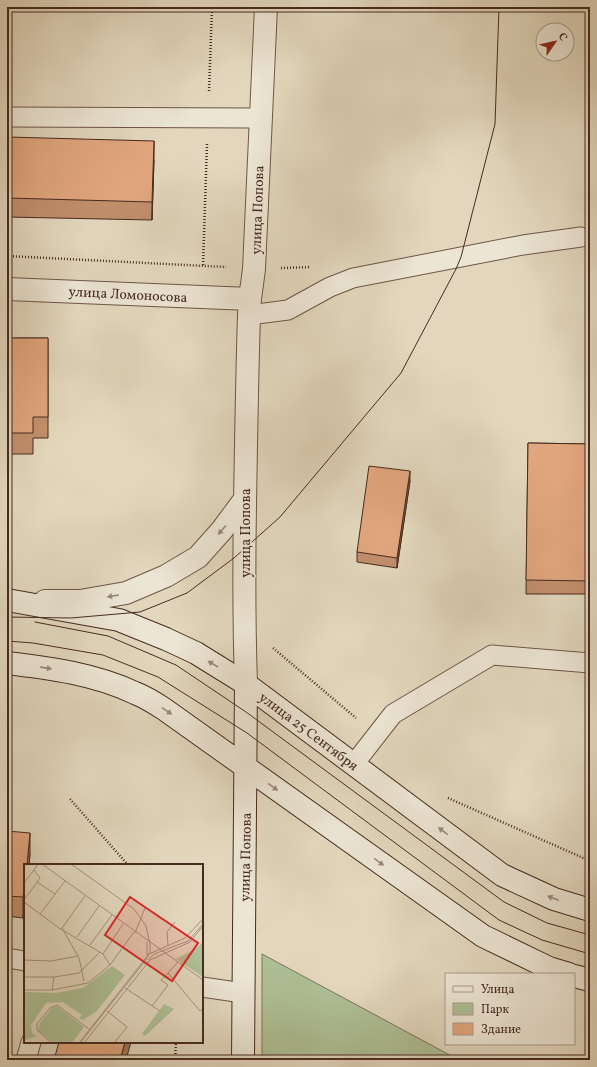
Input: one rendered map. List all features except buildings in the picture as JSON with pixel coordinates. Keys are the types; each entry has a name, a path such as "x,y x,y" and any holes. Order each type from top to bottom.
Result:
{"street":[{"name":"улица Попова","path":"242,1060 246,767 244,555 245,468 249,307 254,269 266,7"},
{"name":"улица Ломоносова","path":"7,289 249,307"},
{"path":"7,600 80,601 126,593 166,576 198,557 222,530 245,499"},
{"name":"улица 25 Сентября","path":"7,600 119,620 166,639 196,654 246,684 502,875 554,898 590,910"},
{"path":"7,664 72,673 97,679 134,692 164,709 483,936 549,968 566,973"},
{"path":"575,976 590,980"}],"lane":[{"path":"7,117 260,118"},
{"path":"249,307 288,310 330,287 353,278 523,245 581,237"},
{"path":"354,764 393,714 492,655 590,663"},
{"path":"7,958 24,961"},
{"path":"203,987 243,993"},
{"path":"26,1060 31,1043"}],"path":[{"path":"7,256 254,269 317,266"},
{"path":"70,799 127,864"},
{"path":"175,1060 176,1043"}],"green space":[{"path":"262,954 459,1060 262,1060"}],"tram line":[{"path":"7,617 71,618 140,612 187,593 234,558 280,517 401,373 461,257 495,124 499,7"},
{"path":"35,622 108,636 176,665 246,712 504,902 547,923 590,935"},
{"path":"7,641 33,643 103,655 158,677 247,733 499,920 542,940 590,954"}]}
